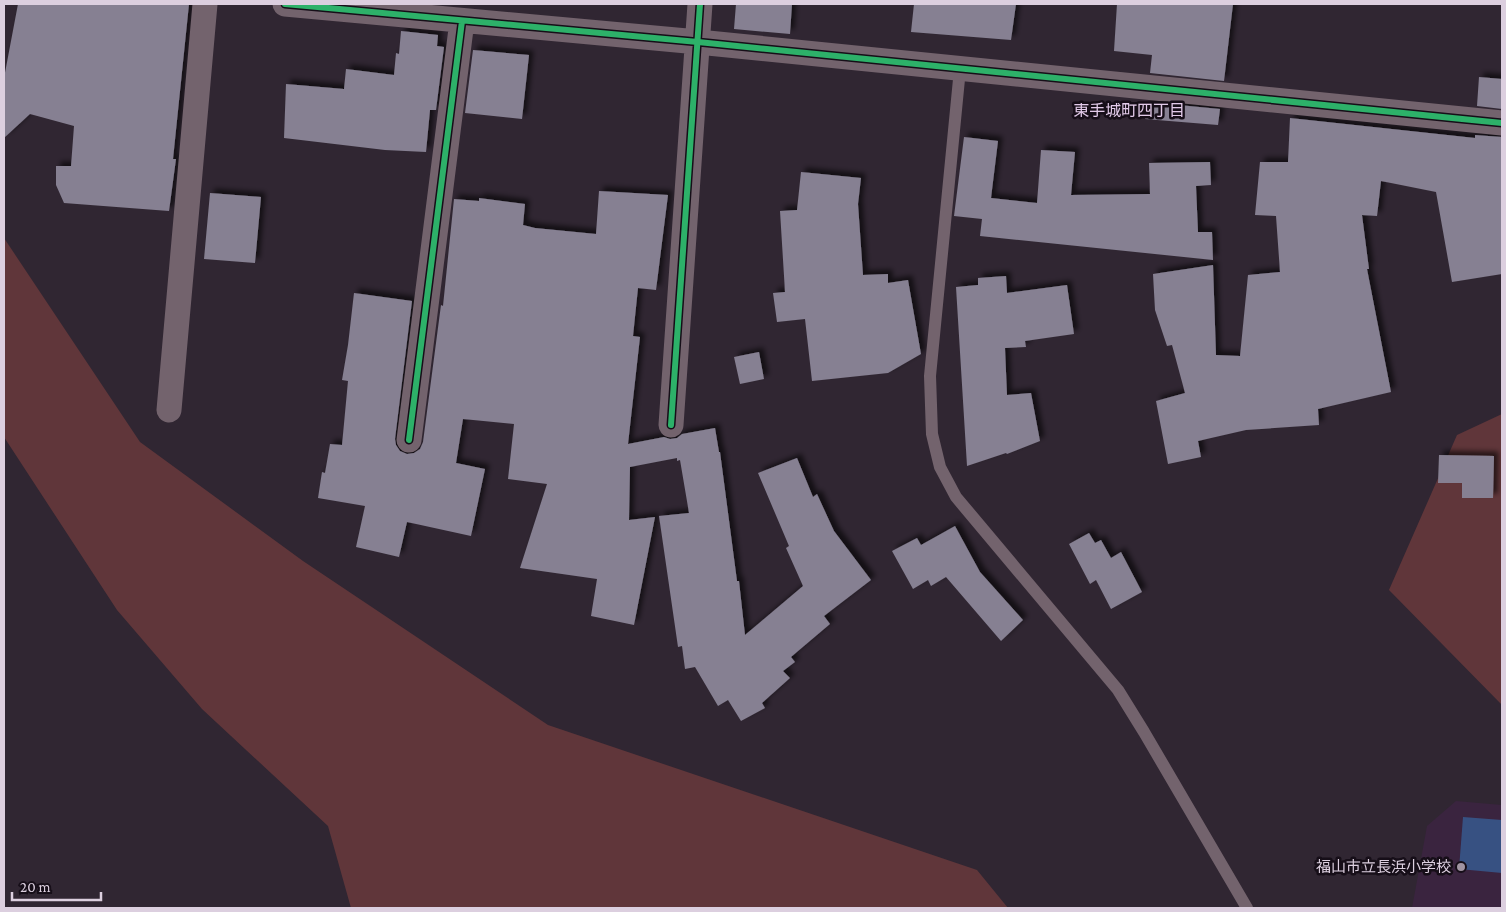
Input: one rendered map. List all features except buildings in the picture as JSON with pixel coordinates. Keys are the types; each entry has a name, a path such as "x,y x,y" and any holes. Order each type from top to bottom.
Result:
{"street":[{"path":"169,410 205,4"},
{"path":"285,4 698,42 1502,123"},
{"path":"671,425 700,4"},
{"path":"409,440 462,21"}],"lane":[{"path":"960,69 930,376 932,434 940,467 956,497 1118,690 1247,908"}],"shaded area":[{"path":"4,238 140,442 303,561 548,725 977,870 1008,908 351,908 328,826 202,709 117,610 4,437"},
{"path":"1502,414 1502,705 1389,590 1457,435"},
{"name":"福山市立長浜小学校","path":"1456,801 1502,805 1502,908 1412,908 1427,826"}],"water":[{"path":"1463,817 1502,820 1502,873 1459,869"}],"cycle path":[{"path":"285,4 698,42 1502,123"},
{"path":"671,425 700,4"},
{"path":"409,440 462,21"}],"place":[{"name":"福山市立長浜小学校","path":"1461,867"}],"district":[{"name":"東手城町四丁目","path":"1129,110"}]}
